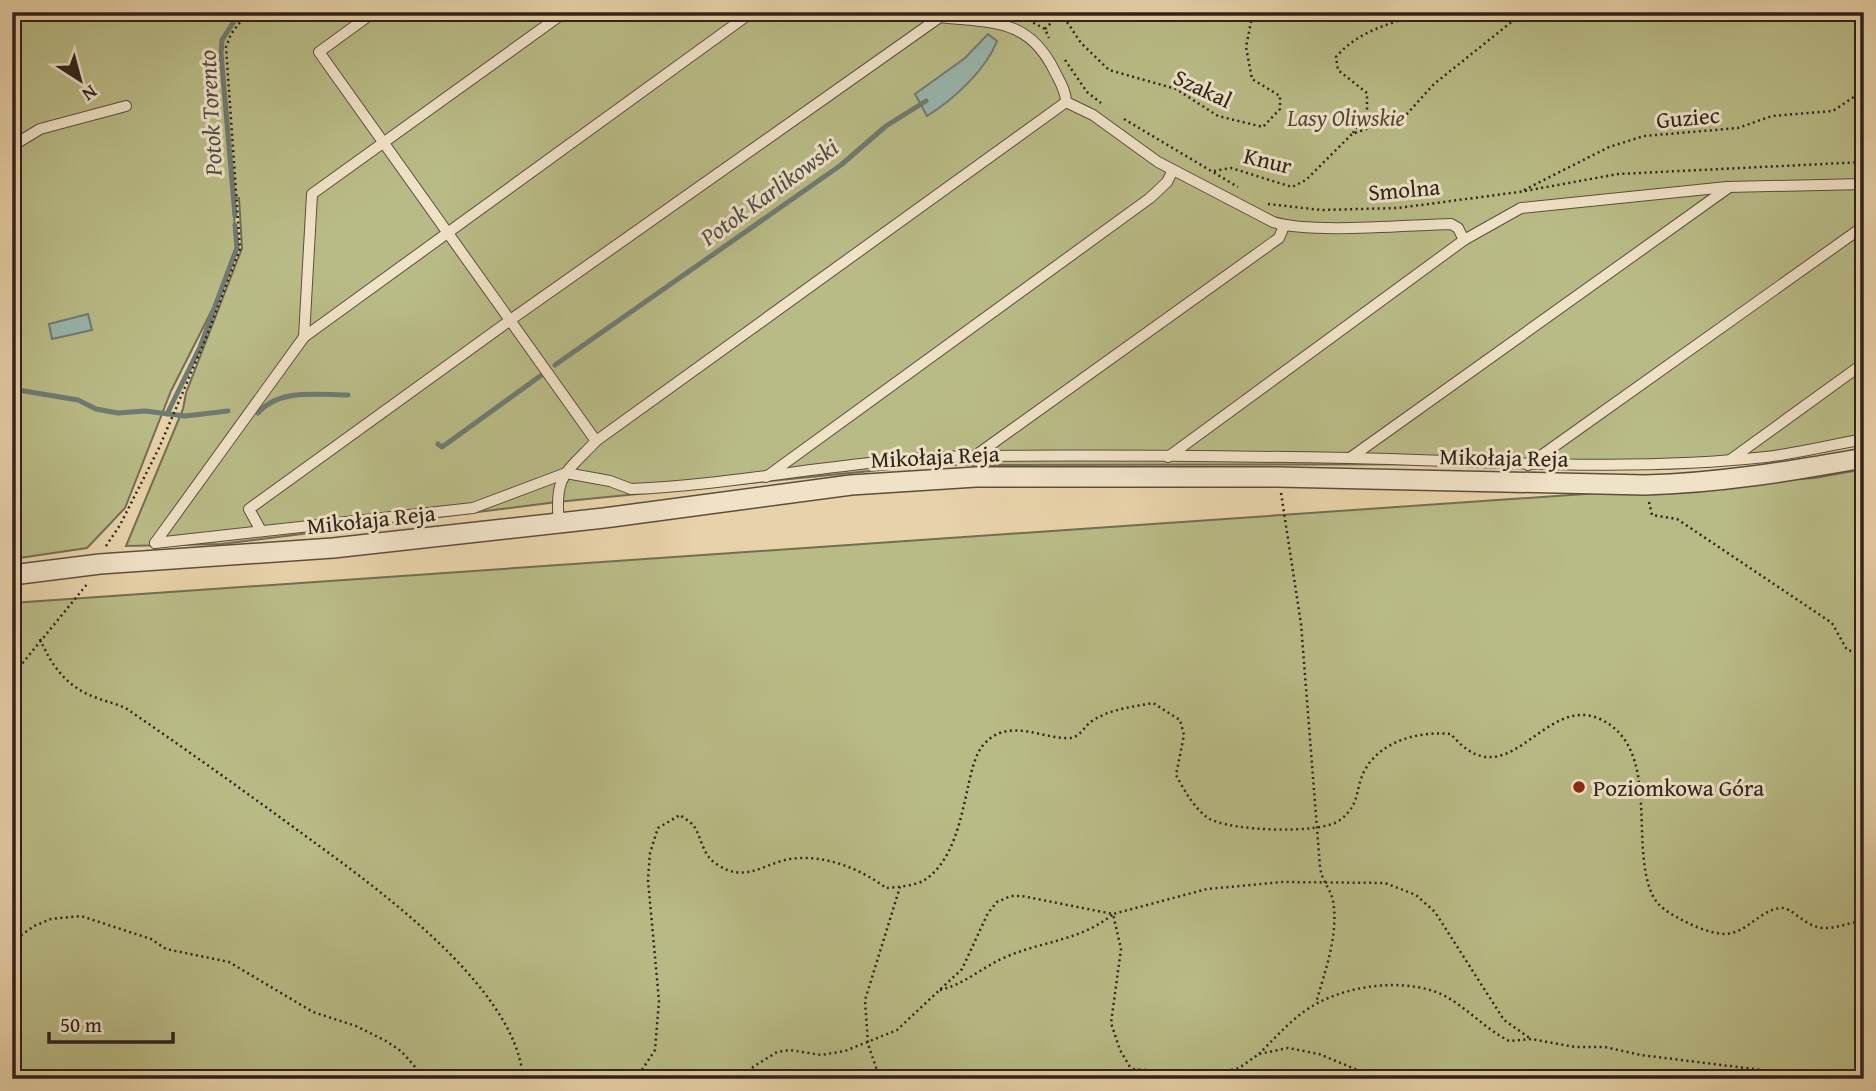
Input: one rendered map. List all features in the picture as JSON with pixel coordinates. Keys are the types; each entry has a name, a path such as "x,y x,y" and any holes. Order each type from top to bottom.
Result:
{"street":[{"name":"Mikołaja Reja","path":"12,575 100,564 333,548 559,524 851,485 921,480 1021,476 1278,477 1645,485 1738,479 1864,458"}],"lane":[{"path":"374,12 319,52 596,441"},
{"path":"304,337 312,194 565,12"},
{"path":"752,12 304,337 155,542 473,508 566,473 610,481 631,489 764,478 895,459 975,456 1349,458 1528,465 1730,460 1770,456 1864,439"},
{"path":"904,12 993,23 1027,34 1039,44 1050,61 1066,94 1066,102"},
{"path":"260,529 249,509 509,321 940,18"},
{"path":"1066,102 1093,115 1173,170 1284,226 1451,224 1458,228 1464,240"},
{"path":"559,524 557,490 566,473 596,441 1066,102"},
{"path":"12,146 40,128 126,106"},
{"path":"764,478 1150,198 1167,181 1173,170"},
{"path":"1168,457 1464,240 1521,208 1728,187 1864,184"},
{"path":"1349,458 1728,187"},
{"path":"975,456 1279,238 1284,226"},
{"path":"1528,465 1864,226"},
{"path":"1730,460 1864,363"}],"path":[{"path":"12,676 40,639 73,603 100,564 104,548 120,525 173,415 240,249 226,47 248,12"},
{"path":"1014,12 1045,29 1056,48"},
{"name":"Szakal","path":"1061,13 1081,43 1109,70 1176,89 1219,116 1263,127 1280,109 1280,96 1252,79 1246,47 1253,12"},
{"path":"1352,134 1367,110 1367,93 1338,69 1336,57 1348,43 1375,28 1426,12"},
{"name":"Knur","path":"1212,172 1231,167 1292,187 1306,180 1352,134 1406,115 1434,84 1514,20 1551,12"},
{"path":"1045,29 1061,13"},
{"path":"1063,58 1087,92 1104,106"},
{"name":"Guziec","path":"1519,192 1609,147 1644,136 1738,128 1772,116 1833,111 1864,90"},
{"path":"1113,113 1244,191"},
{"name":"Smolna","path":"1265,203 1321,210 1398,208 1519,192 1618,174 1864,162"},
{"path":"1278,477 1301,624 1322,881 1332,897 1336,919 1317,1003"},
{"path":"1645,485 1652,515 1677,519 1832,623 1847,650 1864,654"},
{"path":"40,639 61,677 93,697 124,707 211,766 358,874 417,923 488,999 518,1048 523,1079"},
{"path":"636,1079 655,1050 659,1001 648,880 650,853 658,828 680,816 693,825 700,845 718,866 750,874 786,860 811,860 849,867 868,874 886,888 900,887 922,881 939,866 951,846 972,768 985,742 1010,730 1031,730 1068,738 1077,736 1091,722 1114,710 1153,703 1180,720 1184,735 1176,775 1188,796 1208,817 1224,825 1319,829 1338,822 1356,804 1365,770 1387,746 1427,732 1451,734 1465,752 1494,757 1517,751 1563,718 1587,716 1601,720 1617,732 1632,751 1639,777 1645,869 1652,896 1664,910 1711,933 1727,934 1744,929 1770,911 1783,907 1792,910 1802,922 1822,928 1864,921"},
{"path":"938,991 967,981 1009,955 1086,933 1113,914 1207,889 1322,881 1385,883 1427,903 1504,1020 1531,1039"},
{"path":"880,1079 868,1044 865,1000 900,887"},
{"path":"750,1079 753,1067 777,1052 790,1050 821,1055 868,1044 897,1030 962,968 988,913 997,902 1022,896 1113,914"},
{"path":"1113,914 1121,949 1111,1023 1120,1050 1137,1079"},
{"path":"12,942 34,926 51,919 81,916 150,939 166,949 229,962 313,1012 356,1026 386,1041 401,1051 426,1079"},
{"path":"1120,1079 1132,1069 1210,1075 1239,1068 1259,1054 1289,1023 1317,1003 1355,989 1392,985 1424,989 1446,997 1509,1041 1531,1039 1834,1079"},
{"path":"1259,1054 1288,1048 1318,1054 1379,1079"}],"green space":[{"name":"Lasy Oliwskie","path":"12,12 1864,12 1864,444 1713,464 931,465 557,502 222,544 126,546 183,409 186,393 242,248 239,198 233,197 236,247 213,308 171,391 125,508 87,548 12,559"},
{"path":"1864,469 1864,1079 12,1079 12,603 1815,478"}],"water":[{"path":"988,34 997,41 985,63 958,93 927,116 915,94 965,58"},
{"path":"88,314 92,330 52,339 49,324"}],"waterway":[{"name":"Potok Torento","path":"235,216 221,53 222,40 240,12"},
{"name":"Potok Karlikowski","path":"555,365 841,165 886,126 926,101"},
{"name":"Potok Torento","path":"167,414 200,347 237,248 235,225"},
{"name":"Potok Karlikowski","path":"438,444 442,447 543,374"},
{"name":"Potok Karlikowski","path":"12,389 78,400 96,409 118,413 145,411 185,416 228,411"},
{"name":"Potok Karlikowski","path":"258,413 267,405 288,396 348,395"}],"place":[{"name":"Poziomkowa Góra","path":"1579,787"}]}
